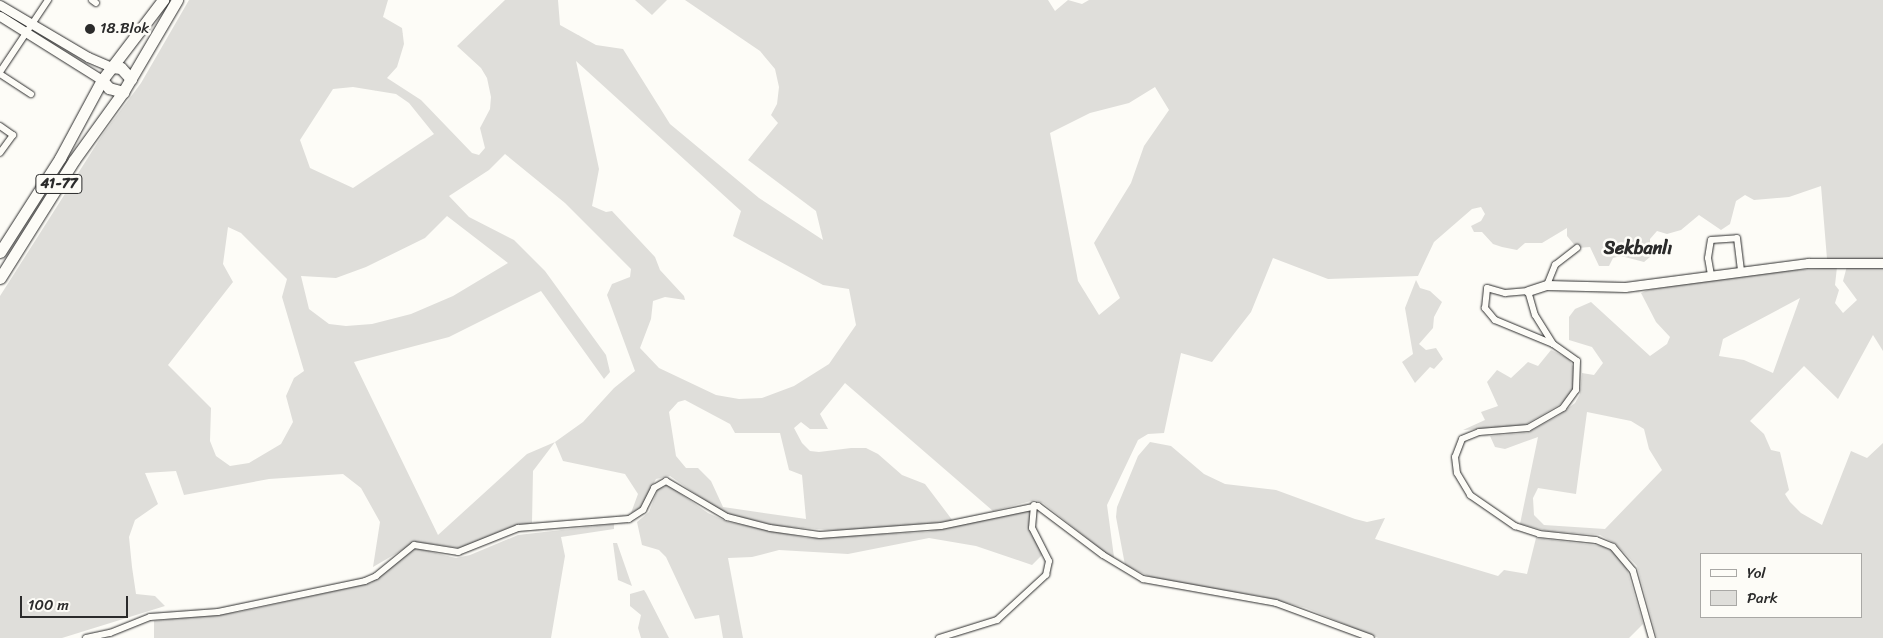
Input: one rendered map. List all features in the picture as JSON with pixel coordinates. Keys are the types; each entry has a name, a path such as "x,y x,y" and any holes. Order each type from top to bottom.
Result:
{"highway":[{"path":"162,0 102,80 109,88 123,92 177,0"},
{"path":"111,67 124,70 131,79"},
{"name":"41-77","path":"0,252 60,158 102,80"},
{"name":"41-77","path":"0,278 74,160 123,92"}],"street":[{"path":"31,94 0,73 48,0"},
{"path":"0,5 102,80"},
{"path":"0,16 111,67"},
{"path":"0,126 13,134 0,153"},
{"path":"1711,275 1708,258 1711,240 1737,238 1740,272"},
{"path":"1547,285 1555,264 1577,248"},
{"path":"1652,638 1633,570 1613,547 1596,540 1540,534 1515,526 1470,495 1457,473 1456,450 1468,436 1479,432 1528,428 1557,412 1572,398 1578,364 1575,358 1553,344 1502,325 1485,308 1487,288 1504,293 1528,291 1547,285 1625,287 1818,263 1883,263"},
{"path":"1528,291 1535,315 1553,344"},
{"path":"86,638 110,633 150,617 218,612 364,581 376,576 414,545 458,552 518,528 629,519 643,510 654,488 666,480 727,518 770,528 820,535 941,526 1034,505 1049,512 1096,551 1143,579 1276,603 1370,638"},
{"path":"939,638 997,620 1046,575 1049,561 1032,528 1034,505"}],"green space":[{"path":"189,0 388,0 383,17 402,28 404,44 397,67 387,78 421,100 472,153 479,155 485,148 480,128 490,109 491,97 487,78 481,68 457,46 505,0 558,0 560,25 596,45 623,49 670,124 759,198 823,240 816,211 748,160 778,123 771,115 777,104 779,87 775,69 760,51 685,0 1048,0 1055,11 1068,0 1082,4 1089,0 1883,0 1883,261 1827,259 1821,186 1789,197 1754,200 1745,195 1736,201 1730,224 1721,230 1699,215 1681,230 1667,234 1657,231 1650,239 1650,257 1644,262 1621,256 1613,258 1609,266 1599,266 1590,247 1577,248 1567,236 1567,228 1542,243 1525,243 1517,250 1493,244 1482,232 1474,232 1471,226 1481,221 1485,214 1481,207 1472,209 1434,242 1418,276 1328,279 1273,258 1251,312 1212,362 1181,353 1164,433 1148,434 1138,440 1107,505 1114,557 1112,558 1043,503 1035,500 993,511 845,383 820,414 828,429 810,429 801,422 794,428 802,443 810,451 866,448 878,454 902,475 925,484 953,521 843,531 777,526 723,513 670,476 656,479 641,507 631,513 638,494 625,474 563,461 555,442 533,471 532,523 508,528 461,548 416,542 373,567 380,522 361,488 343,474 269,479 184,495 176,471 145,473 158,504 135,520 129,537 136,594 155,596 165,606 62,638 0,638 0,296 103,134 141,83","holes":["576,61 741,211 733,236 823,285 849,289 856,325 829,364 794,386 762,398 739,399 716,395 659,368 640,348 651,319 653,301 665,297 685,300 684,296 660,270 655,257 612,211 606,212 592,206 599,169","353,87 396,94 409,103 434,134 353,188 310,168 300,140 333,89","1155,87 1169,110 1144,146 1131,183 1094,243 1120,298 1099,315 1078,281 1050,133 1090,113 1129,103","505,154 565,203 631,269 630,277 612,284 607,295 635,371 614,388 583,422 555,442 527,454 438,535 354,362 449,337 541,291 604,379 610,372 606,355 545,271 514,240 469,217 449,196 489,170","447,216 508,263 453,296 411,314 372,324 346,326 329,324 309,309 301,276 336,278 366,267 425,238","228,227 241,233 287,279 282,297 304,371 294,378 286,396 293,422 281,444 249,463 230,466 216,456 210,441 211,408 168,365 233,282 223,264","685,400 730,424 735,433 780,433 789,470 802,475 806,519 723,507 711,481 698,468 686,468 676,456 669,412 678,402"]},
{"path":"635,0 667,0 652,15"},
{"path":"1847,266 1883,267 1883,351 1873,335 1838,399 1804,366 1750,421 1764,434 1771,450 1780,452 1789,490 1785,494 1790,502 1801,513 1822,525 1851,451 1867,458 1883,443 1883,638 1657,638 1637,566 1616,544 1600,535 1548,531 1520,524 1538,437 1505,449 1495,447 1490,436 1527,433 1558,416 1575,403 1580,394 1582,373 1594,375 1603,363 1592,347 1569,340 1569,317 1575,309 1591,302 1650,356 1667,344 1670,337 1656,322 1641,293 1648,290 1745,274 1837,267 1835,285 1839,290 1835,303 1843,313 1857,300 1843,281","holes":["1800,298 1773,373 1744,360 1719,356 1723,339","1587,412 1631,421 1644,429 1649,449 1662,470 1605,529 1544,525 1534,515 1533,498 1538,488 1576,494"]},
{"path":"1416,280 1420,288 1430,291 1442,302 1434,317 1433,328 1419,344 1426,350 1436,348 1443,359 1434,369 1430,367 1415,383 1402,362 1413,354 1405,308"},
{"path":"1551,350 1569,359 1574,368 1573,391 1564,402 1521,427 1463,430 1485,420 1481,412 1498,406 1487,382 1497,370 1511,378 1528,362 1538,366"},
{"path":"1150,442 1171,446 1204,474 1225,484 1276,490 1367,522 1385,518 1375,539 1498,576 1504,570 1527,574 1536,538 1602,546 1614,552 1626,566 1643,624 1629,638 1378,638 1306,608 1260,596 1157,580 1125,565 1116,517 1117,507 1138,456"},
{"path":"668,485 708,513 728,522 807,538 927,532 1031,509 1031,534 1043,554 1032,565 976,546 929,538 848,554 779,550 752,557 728,558 743,638 723,638 719,615 695,619 666,557 659,550 642,545 637,522 649,512 658,489"},
{"path":"614,524 614,529 561,537 565,556 551,638 154,638 154,621 239,612 371,583 415,548 456,558 470,555 518,535"},
{"path":"613,543 617,543 632,586 618,580"},
{"path":"644,590 669,638 641,638 638,628 641,615 630,606 630,594"}],"place":[{"name":"18.Blok","path":"90,29"}],"district":[{"name":"Sekbanlı","path":"1638,248"}]}
